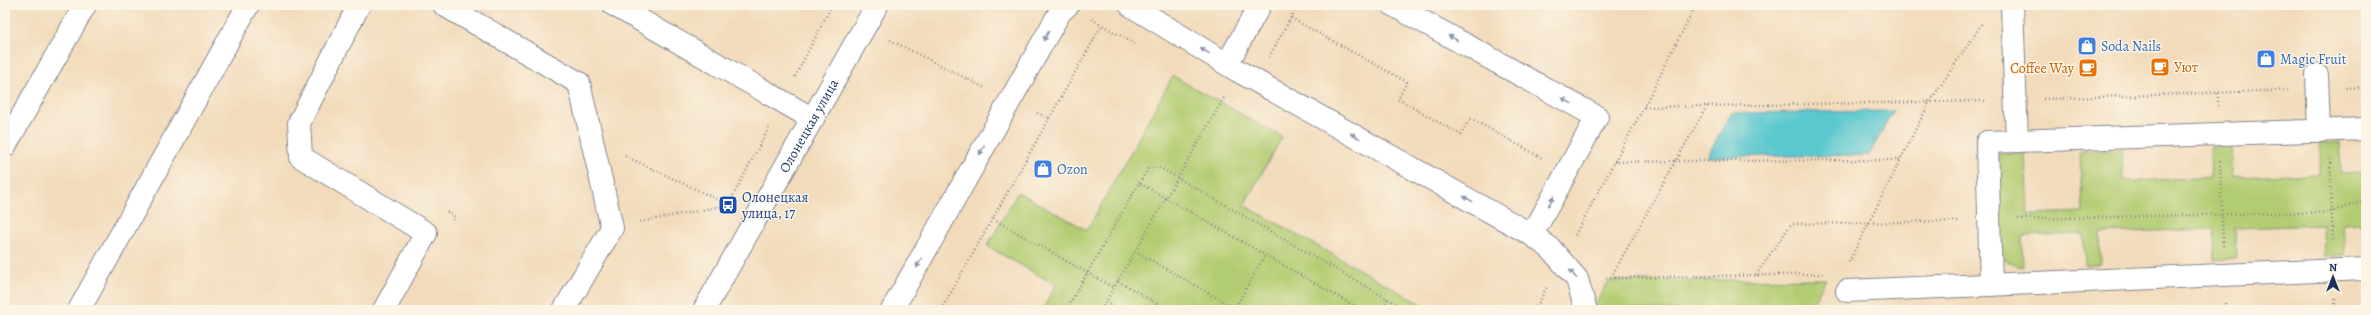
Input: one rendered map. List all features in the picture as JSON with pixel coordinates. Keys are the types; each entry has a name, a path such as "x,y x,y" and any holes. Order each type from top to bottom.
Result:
{"street":[{"path":"5,146 85,5"},
{"path":"79,310 248,5"},
{"path":"359,5 299,123 301,157 426,233 384,310"},
{"path":"444,5 579,83 612,228 564,310"},
{"path":"614,5 813,120"},
{"name":"Олонецкая улица","path":"704,310 878,5"},
{"path":"892,310 1060,12 1068,5"},
{"path":"1130,5 1227,64 1532,235 1550,248 1577,279 1585,307 1583,310"},
{"path":"1227,64 1260,5"},
{"path":"1393,5 1597,117 1532,235"},
{"path":"2012,5 2017,141"},
{"path":"2317,82 2324,131"},
{"path":"1991,285 1987,142 2366,129"},
{"path":"1845,283 1991,285 2366,269"}],"path":[{"path":"728,205 783,102 832,5"},
{"path":"1265,64 1298,5"},
{"path":"1535,310 1613,162 1644,107 1696,5"},
{"path":"1291,18 1407,82 1398,99 1461,135 1470,118 1566,172"},
{"path":"1577,279 1610,277 1756,275 1845,283 1869,223 1929,102 1986,18"},
{"path":"941,310 1102,25 1136,44"},
{"path":"865,28 1010,101 1049,118"},
{"path":"1644,107 2016,100 2218,93 2317,82 2366,87"},
{"path":"1218,91 1232,99"},
{"path":"2218,93 2226,310"},
{"path":"1101,310 1225,95"},
{"path":"1610,277 1707,106"},
{"path":"2324,131 2331,212 2335,310"},
{"path":"592,141 728,205"},
{"path":"1613,162 1900,160"},
{"path":"1066,310 1145,172 1153,167 1158,167 1178,177 1407,310"},
{"path":"1139,183 1361,310"},
{"path":"1756,275 1791,224 2331,212 2366,200"},
{"path":"612,228 728,205"},
{"path":"441,209 455,217 451,223"},
{"path":"993,219 1114,288"},
{"path":"1135,251 1238,310"},
{"path":"1234,309 1265,255"},
{"path":"1118,281 1168,310"},
{"path":"1381,310 1388,298"},
{"path":"1106,302 1118,310"}],"green space":[{"path":"1173,76 1282,137 1244,205 1432,310 1042,310 1056,285 987,246 1018,192 1087,230"},
{"path":"2340,142 2341,173 2366,172 2366,223 2343,224 2345,255 2324,256 2323,225 2235,228 2236,259 2215,260 2214,229 2100,233 2101,264 2085,265 2084,234 2022,236 2023,267 2010,263 2001,253 1997,154 2025,153 2028,214 2082,212 2080,151 2122,150 2123,180 2135,181 2211,177 2210,147 2231,146 2232,177 2320,174 2320,143"},
{"path":"1826,279 1809,310 1592,310 1609,281"}],"water":[{"path":"1893,111 1869,155 1707,157 1731,113"}],"place":[{"name":"Soda Nails","path":"2087,46"},
{"name":"Magic Fruit","path":"2266,59"},
{"name":"Уют","path":"2160,67"},
{"name":"Coffee Way","path":"2088,68"},
{"name":"Ozon","path":"1043,169"},
{"name":"Олонецкая улица, 17","path":"728,205"}]}
